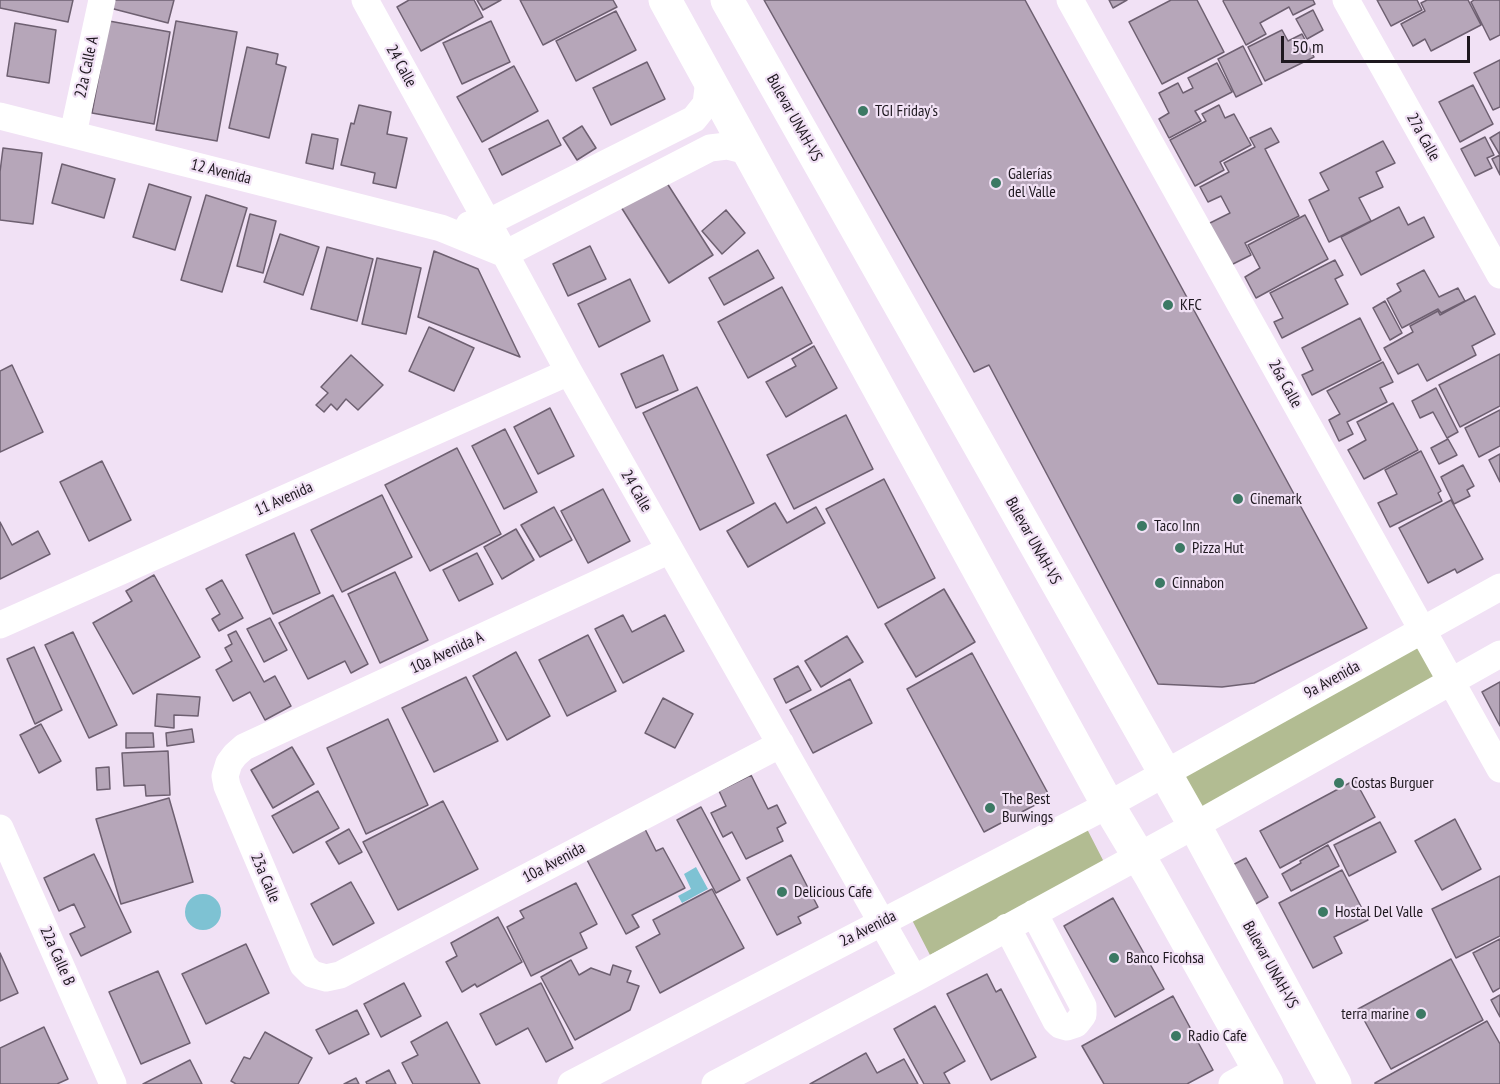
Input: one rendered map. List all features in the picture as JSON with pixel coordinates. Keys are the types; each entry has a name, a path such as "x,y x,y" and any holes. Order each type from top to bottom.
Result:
{"main road":[{"path":"665,0 1108,805 1150,875 1252,1079"},
{"name":"Bulevar UNAH-VS","path":"727,0 1195,826 1335,1084"}],"street":[{"name":"22a Calle A","path":"73,134 102,0"},
{"name":"24 Calle","path":"364,0 569,372 914,979"},
{"name":"26a Calle","path":"1070,0 1500,769"},
{"name":"27a Calle","path":"1346,0 1500,275"},
{"name":"12 Avenida","path":"441,228 487,223 694,119 706,104 709,80"},
{"name":"12 Avenida","path":"0,116 441,228 505,254"},
{"path":"505,254 710,148 727,146 747,151"},
{"name":"11 Avenida","path":"0,625 569,372"},
{"name":"10a Avenida A","path":"229,763 244,747 670,550"},
{"name":"9a Avenida","path":"1165,773 1500,587"},
{"path":"716,1084 1195,826 1500,654"},
{"name":"10a Avenida","path":"326,978 340,975 781,744"},
{"name":"23a Calle","path":"229,763 225,776 227,786 303,965 312,974 326,978"},
{"name":"2a Avenida","path":"572,1084 1108,805 1165,773"},
{"name":"22a Calle B","path":"0,828 113,1084"},
{"path":"1007,927 1056,1021 1067,1027 1076,1024 1083,1015 1083,1006 1034,913"}],"green space":[{"path":"1423,630 1451,681 1195,826 1165,773"},
{"path":"1086,827 1105,864 930,955 911,918"}],"water":[{"path":"696,867 708,889 682,903 678,896 691,889 684,874"},
{"path":"203,894 215,900 221,912 215,924 203,930 191,924 185,912 191,900"}],"building":[{"path":"0,0 73,0 68,22 0,8"},
{"path":"113,0 174,0 168,23 110,8"},
{"path":"409,0 474,0 483,17 421,51 397,7"},
{"path":"477,0 501,0 483,10"},
{"path":"520,0 613,0 617,7 543,45"},
{"name":"Galerías del Valle","path":"764,0 1025,0 1367,628 1254,683 1222,687 1158,684 989,365 974,372"},
{"path":"1109,0 1127,0 1113,8"},
{"path":"1171,0 1197,0 1224,52 1162,84 1129,22"},
{"path":"1224,0 1313,0 1315,4 1293,15 1289,7 1260,23 1266,34 1246,45"},
{"path":"1377,0 1417,0 1422,10 1391,26"},
{"path":"1427,0 1468,0 1481,25 1431,51 1425,39 1413,46 1401,24 1425,11 1421,3"},
{"path":"1500,0 1500,35 1490,40 1471,2"},
{"path":"1313,10 1323,30 1307,39 1296,19"},
{"path":"616,11 636,50 576,81 556,41"},
{"path":"109,21 170,32 154,124 92,113"},
{"path":"176,21 237,32 217,141 156,130"},
{"path":"491,21 510,62 462,84 443,43"},
{"path":"15,23 56,30 49,83 7,76"},
{"path":"1282,30 1288,41 1302,34 1314,57 1265,81 1248,47"},
{"path":"1243,46 1262,84 1236,97 1218,59"},
{"path":"247,47 278,54 276,64 286,67 269,138 229,128"},
{"path":"1500,60 1500,107 1493,110 1474,73"},
{"path":"647,62 665,99 611,125 593,88"},
{"path":"1217,63 1232,92 1195,111 1201,121 1169,138 1159,119 1169,113 1159,93 1178,83 1183,93 1193,88 1188,78"},
{"path":"514,66 538,111 482,142 457,97"},
{"path":"1473,85 1493,124 1460,142 1439,102"},
{"path":"359,105 391,112 387,134 407,138 396,188 373,183 375,173 341,165 351,123 354,124"},
{"path":"1219,105 1225,118 1234,114 1251,145 1220,162 1224,170 1195,186 1170,140 1206,121 1202,114"},
{"path":"548,120 561,145 502,175 489,149"},
{"path":"582,126 596,148 577,160 563,138"},
{"path":"1271,128 1279,142 1265,149 1299,216 1245,243 1251,255 1229,266 1208,224 1230,213 1221,196 1208,202 1200,187 1229,172 1224,163 1255,147 1250,138"},
{"path":"1500,132 1500,155 1490,138"},
{"path":"312,134 338,139 333,169 306,163"},
{"path":"1485,137 1494,155 1487,158 1492,168 1475,176 1461,149"},
{"path":"1383,141 1395,163 1376,172 1383,187 1359,198 1371,221 1329,242 1309,200 1329,190 1320,173"},
{"path":"3,148 42,153 33,224 0,220 0,172"},
{"path":"1500,155 1500,175 1492,159"},
{"path":"62,164 115,179 104,218 52,203"},
{"path":"665,180 713,255 669,283 621,207"},
{"path":"149,184 191,197 175,250 133,237"},
{"path":"206,195 247,208 222,292 181,280"},
{"path":"1399,207 1408,225 1424,217 1434,237 1361,275 1341,237"},
{"path":"726,210 745,233 722,254 702,231"},
{"path":"250,214 276,221 263,273 237,266"},
{"path":"1305,215 1328,259 1256,298 1245,277 1260,268 1248,245"},
{"path":"280,234 319,247 303,295 264,282"},
{"path":"590,246 606,279 568,296 553,264"},
{"path":"327,247 373,259 357,321 311,309"},
{"path":"758,250 774,278 724,305 709,278"},
{"path":"434,251 478,269 520,357 418,317"},
{"path":"377,258 421,268 406,334 362,324"},
{"path":"1335,260 1343,275 1335,279 1348,304 1282,338 1274,322 1283,318 1270,293"},
{"path":"1424,270 1439,297 1458,288 1465,301 1441,313 1438,309 1402,328 1387,299 1401,291 1397,284"},
{"path":"630,279 650,321 599,347 578,304"},
{"path":"782,287 812,343 748,378 718,322"},
{"path":"1475,296 1495,334 1472,346 1476,355 1427,381 1418,364 1398,374 1384,348 1413,332 1410,326 1438,311 1440,315"},
{"path":"1385,301 1402,333 1390,340 1373,308"},
{"path":"1360,318 1381,360 1312,395 1302,375 1313,370 1302,348"},
{"path":"429,327 474,348 454,391 409,371"},
{"path":"814,346 837,388 786,417 766,382 796,366 792,359"},
{"path":"1500,354 1500,406 1460,427 1439,385"},
{"path":"351,355 383,385 358,410 346,399 337,410 331,404 324,412 316,405 328,393 321,387"},
{"path":"663,355 678,390 636,408 621,374"},
{"path":"1383,362 1393,382 1380,388 1387,402 1347,422 1353,434 1339,441 1329,420 1340,414 1327,391"},
{"path":"12,365 43,432 0,452 0,371"},
{"path":"697,387 754,503 700,530 643,413"},
{"path":"1436,388 1458,432 1447,438 1433,412 1420,418 1412,401"},
{"path":"1393,403 1418,450 1364,479 1348,450 1366,440 1357,422"},
{"path":"550,408 574,456 538,474 514,427"},
{"path":"1500,410 1500,446 1479,457 1465,428"},
{"path":"846,415 873,469 794,509 767,455"},
{"path":"505,429 537,492 504,509 472,446"},
{"path":"1448,439 1457,455 1439,464 1431,448"},
{"path":"457,448 501,534 430,571 385,485"},
{"path":"1421,451 1441,491 1438,493 1442,501 1390,527 1378,503 1397,494 1385,470"},
{"path":"1500,454 1500,482 1489,460"},
{"path":"102,461 131,520 89,541 60,482"},
{"path":"1463,465 1474,486 1467,490 1470,496 1454,504 1441,477"},
{"path":"884,479 935,578 878,608 826,509"},
{"path":"603,489 630,541 588,563 561,511"},
{"path":"382,495 412,557 342,592 311,530"},
{"path":"1451,500 1483,559 1457,573 1455,569 1428,583 1399,528"},
{"path":"775,503 787,523 816,507 825,523 748,567 727,531"},
{"path":"554,507 572,540 540,557 521,525"},
{"path":"0,522 12,545 38,531 50,554 0,579"},
{"path":"516,529 534,560 502,579 484,547"},
{"path":"294,533 320,593 273,614 246,555"},
{"path":"477,553 493,584 459,601 443,570"},
{"path":"395,572 428,640 380,663 348,594"},
{"path":"154,575 200,657 133,694 93,623 132,601 126,591"},
{"path":"222,580 243,618 219,631 212,619 220,614 206,589"},
{"path":"944,589 975,642 916,677 885,624"},
{"path":"333,595 368,664 351,673 345,661 308,679 279,623"},
{"path":"623,615 632,632 665,615 684,651 623,683 595,629"},
{"path":"270,618 287,650 264,662 247,629"},
{"path":"236,631 264,682 275,676 291,706 265,720 250,692 233,701 216,670 232,661 225,648 232,644 228,635"},
{"path":"73,632 117,725 89,738 45,645"},
{"path":"588,635 616,691 567,716 539,660"},
{"path":"847,636 863,662 821,687 805,661"},
{"path":"34,647 62,710 35,724 7,659"},
{"path":"516,652 550,716 507,740 473,676"},
{"path":"972,653 1050,797 984,832 907,689"},
{"path":"798,666 811,690 786,703 774,679"},
{"path":"466,677 498,741 434,772 402,708"},
{"path":"850,679 872,723 813,753 790,710"},
{"path":"1500,682 1500,726 1482,692"},
{"path":"157,694 200,697 198,716 174,715 174,728 155,726"},
{"path":"663,698 693,714 675,748 645,733"},
{"path":"388,719 428,805 366,834 327,748"},
{"path":"41,724 61,761 39,773 20,735"},
{"path":"192,729 194,742 167,746 166,733"},
{"path":"126,733 153,733 154,747 126,748"},
{"path":"292,747 314,784 273,808 251,770"},
{"path":"168,751 170,795 146,796 145,785 124,786 122,753"},
{"path":"109,767 110,789 97,790 96,768"},
{"path":"751,775 768,809 777,805 786,823 777,828 783,841 746,859 732,832 723,837 711,813 726,806 719,791"},
{"path":"1355,780 1375,817 1280,868 1260,831"},
{"path":"318,791 339,828 293,853 272,816"},
{"path":"169,798 193,882 121,904 96,819"},
{"path":"443,801 478,869 398,910 363,842"},
{"path":"701,807 740,880 716,893 677,820"},
{"path":"1455,819 1481,869 1442,890 1415,841"},
{"path":"1380,822 1396,852 1349,876 1334,845"},
{"path":"644,827 656,851 663,848 685,888 632,915 639,927 626,934 586,858"},
{"path":"349,829 362,852 339,864 326,842"},
{"path":"1328,845 1339,866 1291,891 1282,874"},
{"path":"94,854 131,932 81,956 70,934 85,927 74,904 59,911 44,878"},
{"name":"Delicious Cafe","path":"791,855 818,907 798,917 801,923 777,935 747,878"},
{"path":"1246,858 1268,897 1247,909 1225,869"},
{"name":"Hostal Del Valle","path":"1342,870 1368,920 1334,937 1342,953 1313,968 1279,903"},
{"path":"1500,876 1500,936 1456,958 1432,909"},
{"path":"351,882 374,923 333,945 311,904"},
{"path":"576,883 597,924 580,933 587,948 531,976 507,927 524,918 520,911"},
{"path":"712,889 744,948 660,993 636,947 660,934 653,920"},
{"name":"Banco Ficohsa","path":"1113,898 1164,989 1115,1017 1064,926"},
{"path":"498,917 522,962 477,987 475,984 462,992 446,962 457,956 451,943"},
{"path":"1500,939 1500,988 1493,992 1473,953"},
{"path":"246,944 269,993 206,1024 182,974"},
{"path":"0,953 18,993 0,1001"},
{"name":"terra marine","path":"1451,959 1483,1020 1391,1069 1358,1009"},
{"path":"571,960 579,975 591,968 610,975 613,965 631,971 627,982 639,986 630,1010 575,1040 541,977"},
{"path":"158,971 190,1043 141,1064 109,992"},
{"path":"987,974 996,992 1001,989 1036,1057 991,1080 947,994"},
{"path":"404,983 421,1016 381,1037 364,1004"},
{"path":"541,983 573,1048 546,1062 528,1028 496,1045 480,1014"},
{"path":"1500,995 1500,1017 1491,1000"},
{"path":"1173,996 1213,1070 1187,1084 1104,1084 1082,1046"},
{"path":"935,1006 965,1061 944,1073 950,1084 924,1084 894,1029"},
{"path":"357,1010 369,1034 329,1054 316,1030"},
{"path":"1487,1021 1500,1044 1500,1084 1375,1084 1375,1083"},
{"path":"447,1022 480,1084 413,1084 402,1063 418,1055 411,1042"},
{"path":"44,1027 68,1079 57,1084 0,1084 0,1048"},
{"path":"265,1032 312,1058 298,1084 236,1084 231,1081 244,1057 250,1059"},
{"path":"866,1053 877,1073 904,1059 918,1084 810,1084"},
{"path":"190,1060 202,1084 143,1084"},
{"path":"389,1070 396,1084 367,1084 366,1082"},
{"path":"356,1078 359,1084 344,1084"}],"place":[{"name":"TGI Friday's","path":"863,111"},
{"name":"Galerías del Valle","path":"996,183"},
{"name":"KFC","path":"1168,305"},
{"name":"Cinemark","path":"1238,499"},
{"name":"Taco Inn","path":"1142,526"},
{"name":"Pizza Hut","path":"1180,548"},
{"name":"Cinnabon","path":"1160,583"},
{"name":"Costas Burguer","path":"1339,783"},
{"name":"The Best Burwings","path":"990,808"},
{"name":"Delicious Cafe","path":"782,892"},
{"name":"Hostal Del Valle","path":"1323,912"},
{"name":"Banco Ficohsa","path":"1114,958"},
{"name":"terra marine","path":"1421,1014"},
{"name":"Radio Cafe","path":"1176,1036"}]}
